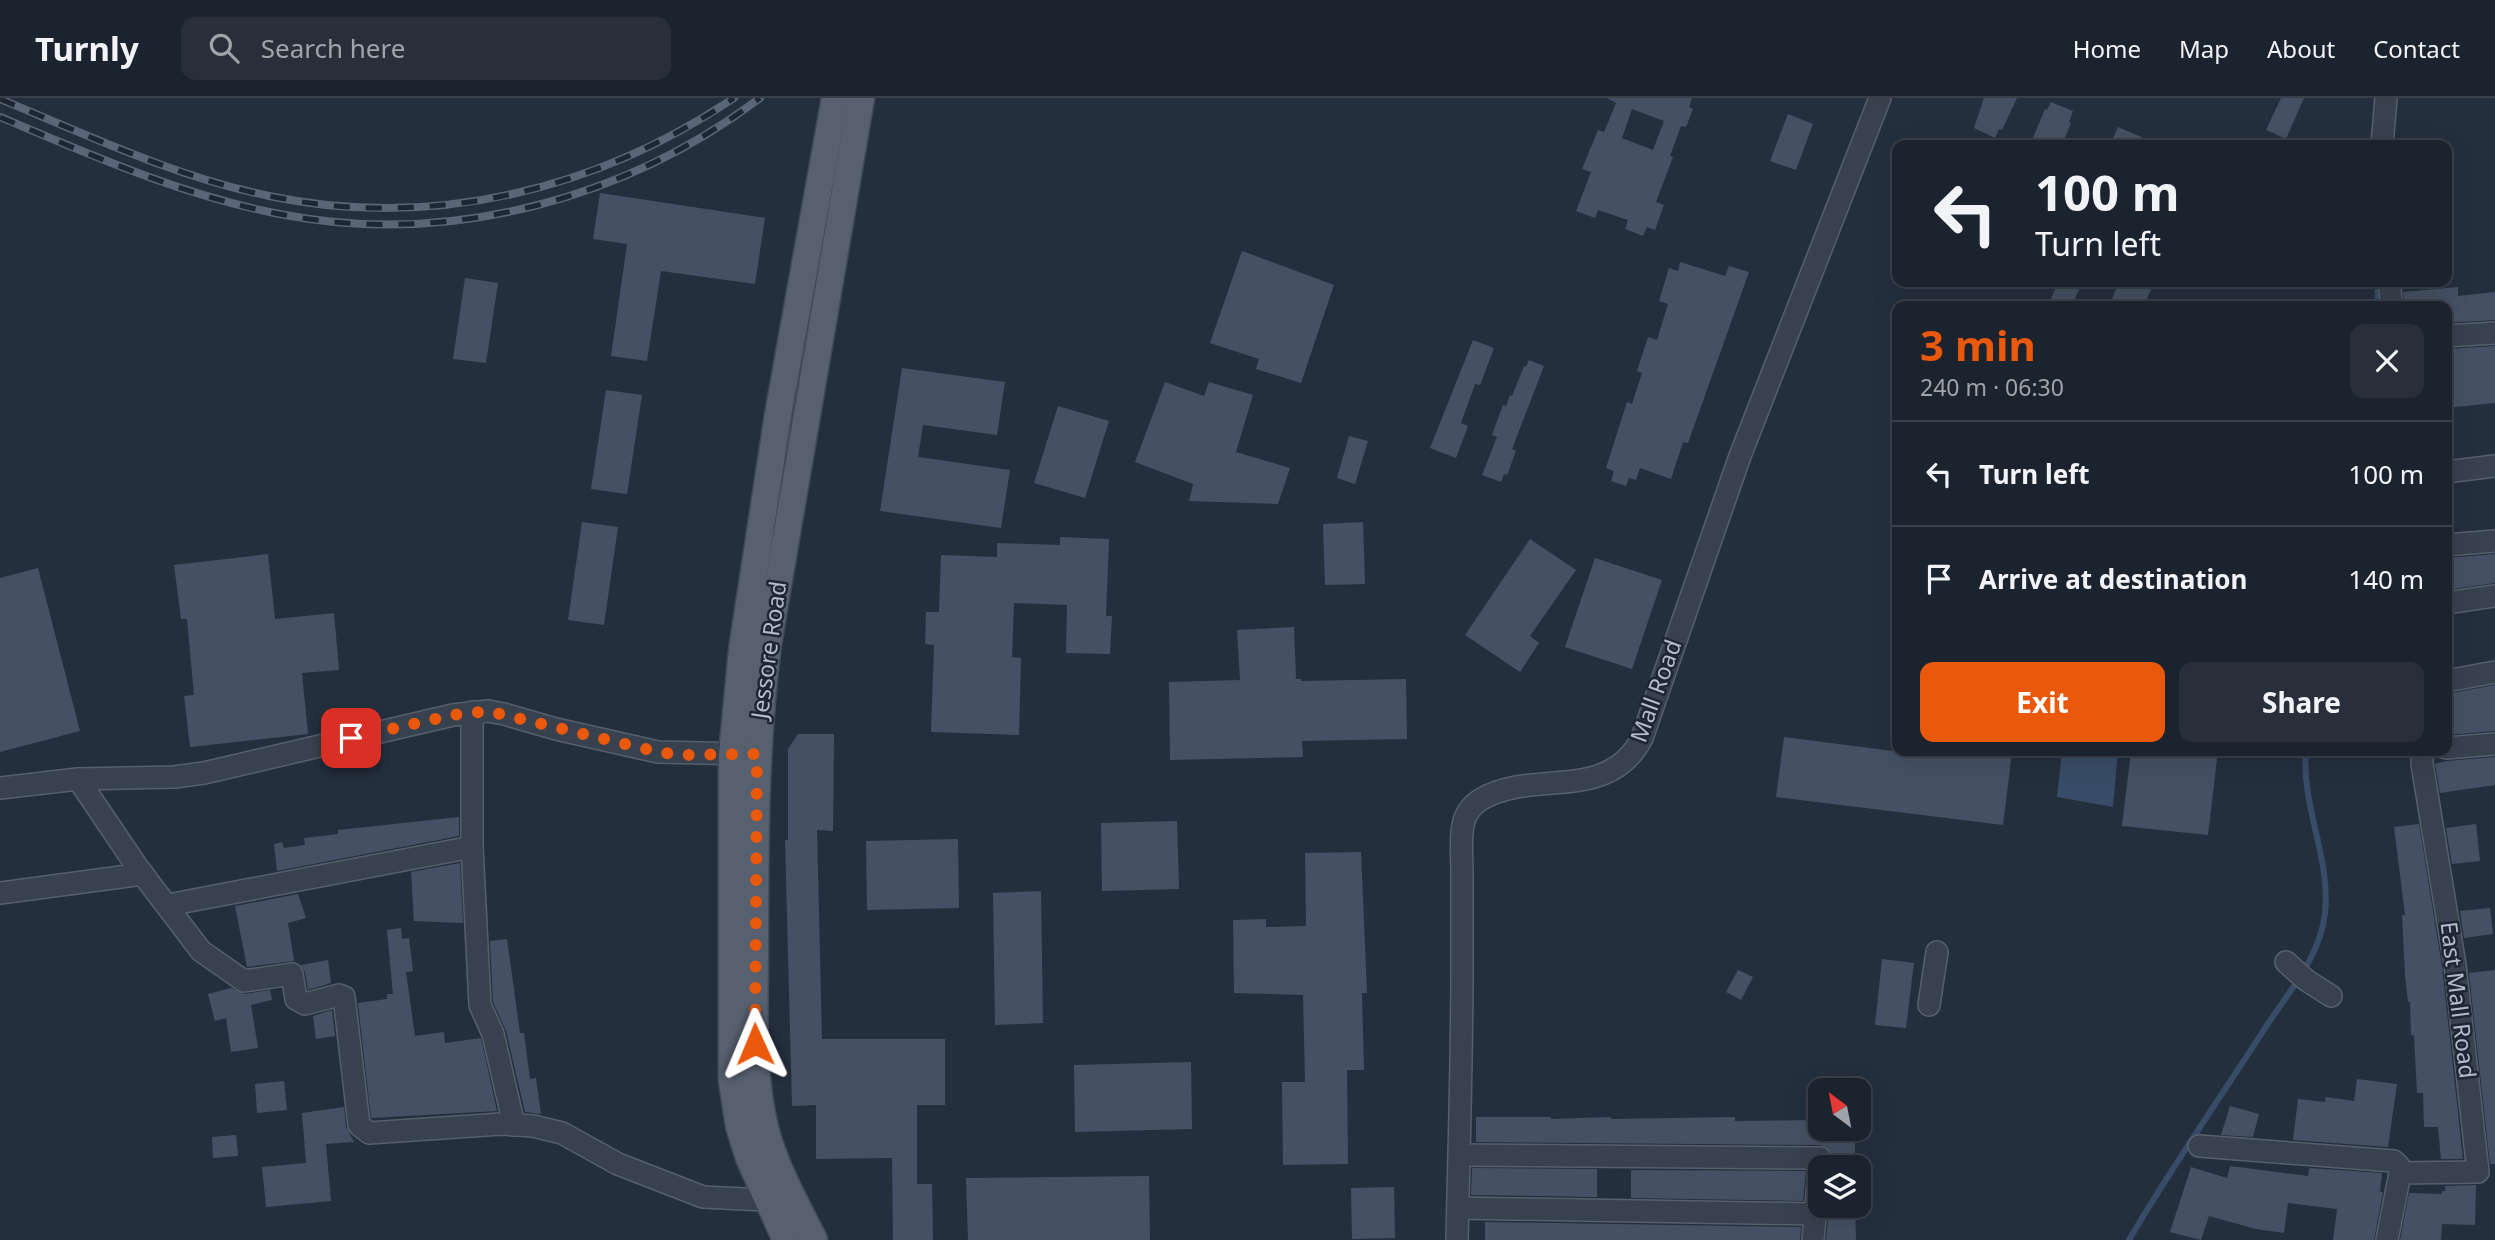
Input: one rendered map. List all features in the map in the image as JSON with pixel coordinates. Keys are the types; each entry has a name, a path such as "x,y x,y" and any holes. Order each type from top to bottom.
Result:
{"main road":[{"name":"Jessore Road","path":"814,1240 775,1158 759,1098 755,1064 742,650 778,415 835,98"},
{"name":"Jessore Road","path":"786,1240 766,1200 739,1126 732,1081 744,755 759,712 768,644 861,98"}],"street":[{"name":"Mall Road","path":"1457,1240 1462,843 1465,817 1478,801 1491,794 1597,776 1614,768 1635,750 1740,456 1880,98"},
{"path":"2382,140 2386,98"},
{"path":"2452,336 2495,333"},
{"path":"2452,471 2495,466"},
{"path":"2452,545 2495,541"},
{"path":"2452,602 2495,596"},
{"path":"2452,680 2495,673"},
{"path":"0,788 78,779 174,777 204,773 472,712 504,714 556,729 658,752 744,755"},
{"path":"472,712 472,848 480,1005 493,1034 514,1125"},
{"path":"2452,748 2495,744"},
{"name":"East Mall Road","path":"2400,1173 2487,1172 2422,756"},
{"path":"78,779 143,874 201,951 244,981 289,973 294,976 296,999 305,1004 339,995 344,998 359,1125 369,1133 533,1126 562,1133 618,1164 703,1197 766,1200"},
{"path":"168,905 472,848"},
{"path":"0,892 143,874"},
{"path":"1929,1005 1937,952"},
{"path":"2286,962 2306,980 2331,996"},
{"path":"2199,1146 2394,1161 2399,1166 2400,1173 2387,1240"},
{"path":"1459,1154 1808,1158"},
{"path":"1458,1208 1808,1214"},
{"path":"1813,1240 1816,1218"}],"water":[{"path":"2061,756 2118,756 2113,807 2057,797"}],"building":[{"path":"1607,98 1692,98 1689,107 1693,109 1686,127 1681,126 1656,202 1664,205 1655,230 1647,227 1643,236 1625,229 1628,220 1598,210 1595,218 1576,211 1591,172 1582,169 1598,130 1604,132 1616,103","holes":["1632,109 1664,121 1653,150 1622,138"]},
{"path":"1984,98 2017,98 2002,130 1999,129 1995,138 1974,128"},
{"path":"2281,98 2304,98 2286,139 2266,130"},
{"path":"2051,102 2073,111 2064,140 2032,140 2045,109 2047,110"},
{"path":"1788,114 1813,124 1796,170 1770,161"},
{"path":"2118,127 2148,140 2112,140"},
{"path":"600,193 765,218 755,284 661,271 647,361 611,356 627,244 593,239"},
{"path":"1242,251 1334,285 1301,383 1256,369 1259,359 1210,343"},
{"path":"1680,262 1725,276 1729,266 1749,272 1688,443 1683,442 1671,479 1640,468 1636,480 1629,478 1626,486 1611,481 1614,471 1606,468 1627,402 1632,404 1642,373 1637,371 1648,337 1657,340 1668,304 1659,301 1669,268 1678,271"},
{"path":"465,278 498,283 486,363 453,359"},
{"path":"2056,287 2080,287 2074,301 2050,301"},
{"path":"2117,287 2152,287 2146,301 2111,301"},
{"path":"2458,287 2458,296 2495,292 2495,320 2452,323 2452,301 2404,301 2403,292"},
{"path":"1473,340 1494,348 1480,385 1475,384 1461,423 1468,426 1456,458 1430,448"},
{"path":"2495,346 2495,403 2452,407 2452,349"},
{"path":"1529,360 1544,366 1512,449 1516,451 1507,475 1504,474 1501,482 1482,475 1497,437 1492,435 1503,405 1506,406 1510,395 1512,396"},
{"path":"902,368 1005,382 997,435 923,425 918,457 1010,470 1001,528 880,511"},
{"path":"1165,382 1204,396 1209,382 1253,395 1236,452 1290,468 1278,504 1189,501 1193,484 1135,462"},
{"path":"606,390 642,395 627,494 591,489"},
{"path":"1058,406 1109,421 1085,498 1034,483"},
{"path":"1349,436 1368,441 1355,484 1337,478"},
{"path":"582,522 618,527 604,625 568,620"},
{"path":"1363,522 1365,584 1325,585 1323,524"},
{"path":"1060,537 1109,539 1106,616 1112,616 1110,654 1066,653 1067,605 1014,603 1012,657 1021,658 1019,735 931,732 934,645 925,644 926,612 939,612 941,555 997,557 997,543 1060,545"},
{"path":"1530,539 1576,570 1530,636 1539,643 1520,672 1465,635"},
{"path":"268,554 275,619 334,613 339,670 302,673 308,734 190,747 184,696 194,695 187,619 181,619 174,565"},
{"path":"2495,554 2495,583 2452,589 2452,558"},
{"path":"1595,558 1662,580 1632,669 1565,647"},
{"path":"38,568 80,731 0,752 0,578"},
{"path":"1294,627 1296,679 1406,679 1407,739 1302,741 1303,757 1170,760 1169,682 1240,680 1237,630"},
{"path":"2495,685 2495,731 2452,735 2452,693"},
{"path":"798,734 834,734 833,831 817,830 822,1039 945,1039 945,1105 917,1105 917,1184 932,1184 933,1240 893,1240 892,1158 816,1159 816,1105 792,1106 785,840 788,840 788,749"},
{"path":"1784,737 1892,751 1892,756 2012,756 2003,825 1776,797"},
{"path":"2130,756 2217,756 2208,835 2122,826"},
{"path":"2495,757 2495,785 2440,793 2435,764"},
{"path":"459,817 459,836 277,871 274,844 282,842 284,848 305,845 304,838 338,834 338,830"},
{"path":"1177,821 1179,889 1102,891 1101,823"},
{"path":"2419,824 2442,967 2463,1159 2441,1159 2438,1127 2424,1127 2423,1093 2417,1093 2414,1035 2411,1035 2410,1002 2405,975 2402,915 2405,915 2394,827"},
{"path":"2476,824 2480,861 2452,864 2446,828"},
{"path":"958,839 959,908 867,910 866,841"},
{"path":"1361,852 1367,993 1362,993 1364,1070 1347,1070 1348,1164 1283,1165 1282,1082 1305,1082 1303,995 1234,993 1233,920 1266,919 1266,927 1306,926 1305,853"},
{"path":"460,863 463,923 414,921 411,872"},
{"path":"1041,891 1043,1023 995,1025 993,893"},
{"path":"298,894 306,918 288,923 294,961 247,967 235,906"},
{"path":"2490,908 2493,934 2464,938 2460,911"},
{"path":"401,928 402,939 409,938 413,971 406,972 415,1036 444,1032 445,1043 481,1038 497,1111 371,1118 358,1003 387,999 387,994 393,994 387,930"},
{"path":"507,939 520,1033 524,1033 530,1079 536,1078 541,1114 525,1112 506,1031 493,1002 490,941"},
{"path":"1882,959 1914,963 1906,1028 1875,1025"},
{"path":"328,960 331,983 308,990 301,965"},
{"path":"1738,970 1753,977 1741,1000 1726,992"},
{"path":"2495,970 2495,1164 2490,1164 2469,973"},
{"path":"231,988 245,994 270,990 272,1000 251,1005 258,1048 231,1052 226,1018 215,1021 208,994"},
{"path":"332,1010 335,1036 316,1039 313,1016"},
{"path":"1191,1062 1192,1129 1075,1132 1074,1065"},
{"path":"2357,1079 2397,1084 2388,1147 2293,1140 2298,1099 2325,1102 2326,1097 2354,1101"},
{"path":"284,1081 287,1110 257,1113 255,1084"},
{"path":"2230,1106 2259,1114 2253,1137 2221,1135"},
{"path":"344,1107 346,1127 354,1142 326,1144 331,1201 266,1207 262,1167 306,1163 302,1113"},
{"path":"1476,1117 1735,1117 1735,1121 1808,1120 1808,1141 1855,1141 1855,1155 1831,1155 1831,1152 1820,1145 1476,1142"},
{"path":"236,1135 238,1156 213,1158 212,1137"},
{"path":"2230,1166 2308,1176 2309,1168 2382,1173 2380,1192 2383,1192 2374,1240 2333,1240 2337,1209 2288,1203 2284,1233 2256,1229 2209,1216 2201,1240 2170,1232 2191,1167 2227,1178"},
{"path":"1472,1168 1597,1169 1597,1197 1471,1195"},
{"path":"1631,1170 1806,1171 1803,1201 1631,1198"},
{"path":"1149,1176 1150,1240 968,1240 966,1178"},
{"path":"2476,1185 2475,1225 2442,1224 2441,1240 2400,1240 2409,1193 2442,1194 2445,1186"},
{"path":"1394,1187 1395,1238 1352,1239 1351,1188"},
{"path":"1828,1218 1855,1218 1856,1240 1826,1240"},
{"path":"1485,1222 1801,1227 1800,1240 1485,1240"}],"waterway":[{"path":"2377,287 2378,301"},
{"path":"2129,1240 2179,1158 2303,972 2317,944 2325,913 2326,893 2308,792 2306,756"}],"railway":[{"path":"0,99 132,154 234,188 330,205 391,208 452,204 511,194 570,178 626,157 681,130 734,98"},
{"path":"0,117 140,174 212,198 285,215 347,223 410,224 472,218 534,206 594,188 652,163 708,133 760,98"}],"route":[{"path":"351,738 453,715 488,711 658,752 679,755 757,754 755,1044"}]}
